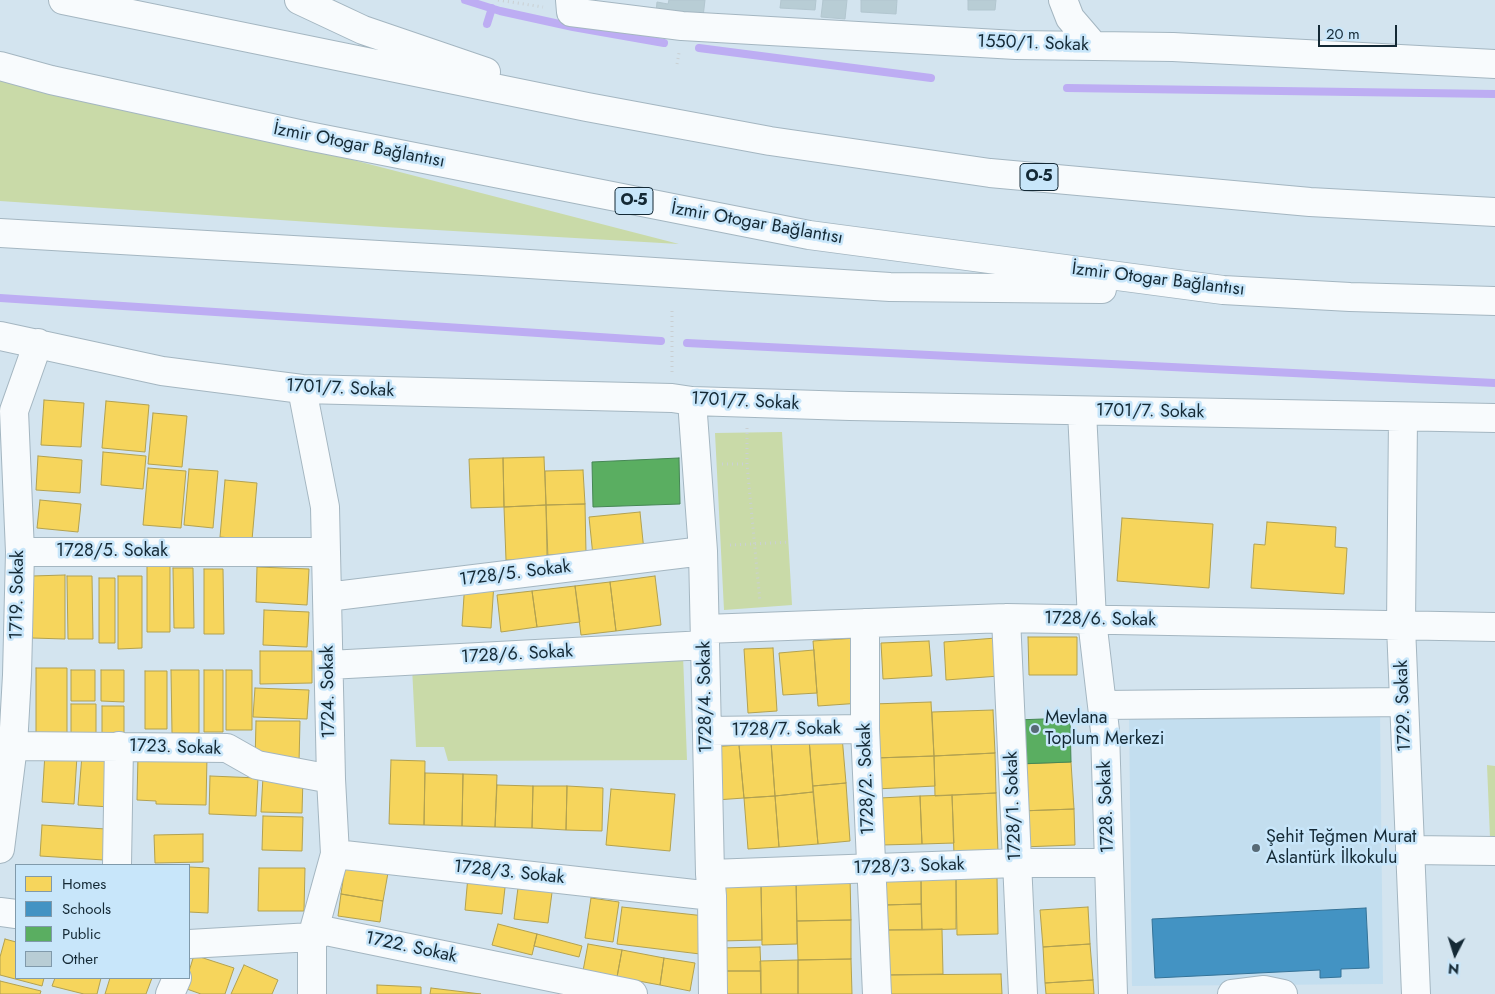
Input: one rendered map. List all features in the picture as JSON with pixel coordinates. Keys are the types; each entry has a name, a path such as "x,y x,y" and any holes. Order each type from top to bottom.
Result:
{"main road":[{"name":"O-5","path":"63,0 587,107 770,141 990,173 1310,202 1495,212"},
{"path":"299,0 363,30 587,107"},
{"path":"1063,0 1070,18 1094,46"},
{"name":"1550/1. Sokak","path":"571,6 682,26 1016,45 1173,47 1495,64"},
{"name":"İzmir Otogar Bağlantısı","path":"0,66 51,80 308,136 808,235 1223,290 1350,297 1495,301"},
{"path":"0,233 473,260 890,287 1223,290"},
{"name":"1701/7. Sokak","path":"0,336 162,372 302,389 682,399 748,403 1495,418"},
{"name":"1719. Sokak","path":"0,849 13,746 20,552 7,425 14,411 38,343"},
{"name":"1724. Sokak","path":"302,389 325,507 331,780 335,854 312,937 312,994"},
{"name":"1728/4. Sokak","path":"682,399 702,548 708,731 712,994"},
{"name":"1728. Sokak","path":"1082,411 1092,620 1105,730 1113,994"},
{"name":"1729. Sokak","path":"1403,417 1401,626 1416,994"},
{"name":"1728/5. Sokak","path":"327,597 702,548"},
{"name":"1728/5. Sokak","path":"20,552 325,552"},
{"name":"1728/6. Sokak","path":"329,665 705,637 762,627 1006,618 1495,627"},
{"name":"1728/1. Sokak","path":"1006,618 1023,994"},
{"name":"1728/2. Sokak","path":"865,623 865,729 876,994"},
{"path":"1102,705 1404,702"},
{"name":"1728/7. Sokak","path":"708,731 865,729"},
{"name":"1723. Sokak","path":"13,746 227,748 257,765 331,780"},
{"path":"117,864 119,746"},
{"path":"1410,850 1495,851"},
{"name":"1728/3. Sokak","path":"335,854 711,885 870,868 1016,863 1109,863"},
{"path":"0,912 15,914"},
{"name":"1722. Sokak","path":"190,946 312,937 326,931 530,984 633,994"},
{"path":"170,994 177,979"},
{"path":"1232,994 1264,990 1283,994"}],"path":[{"path":"498,0 571,6"},
{"path":"672,310 682,399"},
{"path":"748,403 746,464 762,627"},
{"path":"702,548 789,542"}],"shaded area":[{"name":"Şehit Teğmen Murat Aslantürk İlkokulu","path":"1380,709 1383,984 1132,986 1129,712"}],"green space":[{"path":"0,69 679,244 384,227 0,201"},
{"path":"782,432 792,605 724,610 715,433"},
{"path":"683,655 687,760 448,761 444,747 416,747 412,667"},
{"path":"1487,765 1495,766 1495,838 1490,838"}],"building: Homes":[{"path":"44,400 84,403 81,447 41,445"},
{"path":"106,401 149,405 145,452 102,448"},
{"path":"153,413 187,416 182,467 148,464"},
{"path":"103,452 146,456 143,489 101,485"},
{"path":"38,456 82,460 80,493 36,490"},
{"path":"544,457 546,505 504,507 503,458"},
{"path":"503,458 504,507 471,508 469,459"},
{"path":"148,468 186,471 181,528 143,525"},
{"path":"189,469 218,471 213,528 184,525"},
{"path":"583,470 585,504 546,505 545,471"},
{"path":"225,480 257,483 252,540 220,537"},
{"path":"40,500 81,504 78,532 37,528"},
{"path":"585,504 586,553 547,555 546,505"},
{"path":"546,505 548,559 506,560 504,507"},
{"path":"640,512 644,551 593,556 589,517"},
{"path":"1122,518 1213,524 1209,588 1117,581"},
{"path":"1267,522 1336,527 1335,547 1347,548 1344,594 1251,588 1254,544 1265,545"},
{"path":"147,566 170,566 170,632 147,632"},
{"path":"257,567 309,569 307,605 256,602"},
{"path":"173,568 193,568 194,628 174,628"},
{"path":"204,569 223,569 224,634 204,634"},
{"path":"65,575 65,639 32,638 32,576"},
{"path":"67,576 92,576 93,639 68,639"},
{"path":"118,576 142,576 142,648 118,649"},
{"path":"655,576 661,625 616,631 610,582"},
{"path":"99,578 115,578 115,643 99,643"},
{"path":"465,581 494,583 491,628 462,626"},
{"path":"610,582 616,631 581,635 575,586"},
{"path":"575,586 580,622 537,627 532,591"},
{"path":"532,591 537,627 501,632 497,595"},
{"path":"264,610 309,612 307,647 263,645"},
{"path":"1028,637 1077,637 1077,675 1029,675"},
{"path":"856,638 861,703 818,706 813,641"},
{"path":"996,638 999,676 946,680 944,642"},
{"path":"929,641 932,676 883,679 881,643"},
{"path":"773,648 777,711 748,713 744,649"},
{"path":"814,650 817,693 783,695 779,653"},
{"path":"260,651 312,651 312,683 260,684"},
{"path":"36,668 67,668 67,735 36,735"},
{"path":"71,670 95,670 95,701 71,701"},
{"path":"101,670 124,670 124,702 101,701"},
{"path":"171,670 199,670 199,733 172,733"},
{"path":"204,670 223,670 223,732 204,732"},
{"path":"226,670 252,670 252,730 226,730"},
{"path":"145,671 167,671 167,729 145,729"},
{"path":"255,688 309,690 307,719 253,717"},
{"path":"931,702 934,756 875,758 873,704"},
{"path":"71,704 96,704 96,737 71,737"},
{"path":"102,706 124,706 124,735 102,735"},
{"path":"993,710 995,753 934,756 932,712"},
{"path":"256,721 300,721 299,763 255,763"},
{"path":"842,736 846,783 813,786 809,739"},
{"path":"809,739 813,792 775,796 771,742"},
{"path":"771,742 775,796 744,798 739,745"},
{"path":"739,745 744,798 716,800 711,747"},
{"path":"45,753 77,756 74,804 42,802"},
{"path":"995,753 996,793 935,796 934,756"},
{"path":"82,755 113,757 110,807 78,805"},
{"path":"138,756 207,757 206,805 156,804 156,801 137,800"},
{"path":"934,756 935,786 876,789 875,758"},
{"path":"391,760 425,761 424,825 389,824"},
{"path":"1071,762 1074,809 1020,811 1018,764"},
{"path":"425,773 463,774 462,826 424,825"},
{"path":"463,774 497,775 495,827 462,826"},
{"path":"210,776 258,778 256,816 209,814"},
{"path":"263,777 303,778 302,813 261,812"},
{"path":"846,783 850,841 818,844 813,786"},
{"path":"497,785 533,786 532,828 495,827"},
{"path":"533,786 567,786 566,830 532,828"},
{"path":"567,786 603,788 602,831 566,830"},
{"path":"611,789 675,794 670,851 606,845"},
{"path":"813,792 818,844 779,847 775,796"},
{"path":"996,793 998,853 954,855 952,795"},
{"path":"952,795 954,843 922,844 920,796"},
{"path":"775,796 779,847 748,849 744,798"},
{"path":"920,796 922,844 881,845 880,798"},
{"path":"1074,809 1075,845 1022,847 1020,811"},
{"path":"263,816 303,817 302,851 262,850"},
{"path":"42,825 106,829 104,860 40,856"},
{"path":"203,834 203,862 155,863 154,835"},
{"path":"346,860 389,867 383,901 341,894"},
{"path":"190,867 209,868 208,913 190,912"},
{"path":"259,868 305,868 304,911 258,911"},
{"path":"468,876 506,879 502,914 465,910"},
{"path":"850,877 851,920 797,921 796,878"},
{"path":"956,877 997,877 998,934 957,935"},
{"path":"956,877 956,929 922,930 921,878"},
{"path":"796,878 797,944 762,945 761,879"},
{"path":"921,878 921,904 884,905 884,879"},
{"path":"519,880 553,885 548,923 514,919"},
{"path":"721,886 761,886 762,940 721,941"},
{"path":"341,894 383,901 380,922 338,916"},
{"path":"591,898 619,902 613,942 585,938"},
{"path":"921,904 922,930 884,930 884,905"},
{"path":"622,907 705,916 700,954 617,944"},
{"path":"1088,907 1090,944 1043,947 1040,910"},
{"path":"851,920 851,959 798,960 797,921"},
{"path":"498,924 537,934 532,955 492,945"},
{"path":"942,929 943,974 885,975 884,930"},
{"path":"537,934 582,946 579,957 534,946"},
{"path":"5,939 15,942 15,979 0,975 0,957"},
{"path":"588,944 622,950 617,977 583,971"},
{"path":"1090,944 1093,980 1045,983 1043,947"},
{"path":"760,947 761,971 721,971 720,948"},
{"path":"622,950 664,958 660,985 617,977"},
{"path":"194,955 234,968 225,994 201,994 184,988 187,979 190,979 190,968"},
{"path":"664,958 695,963 690,991 660,985"},
{"path":"851,959 852,994 798,994 798,960"},
{"path":"798,960 798,994 761,994 760,961"},
{"path":"244,965 278,980 272,994 231,994"},
{"path":"721,971 761,971 761,994 721,994"},
{"path":"1001,974 1002,994 885,994 885,975"},
{"path":"15,979 44,979 42,986"},
{"path":"55,979 101,979 97,994 84,994 52,986"},
{"path":"110,979 152,979 146,994 105,994"},
{"path":"1093,980 1094,994 1046,994 1045,983"},
{"path":"0,981 41,991 40,994 0,994"},
{"path":"377,985 421,987 421,994 377,994"},
{"path":"431,988 481,994 430,994"}],"building: Schools":[{"name":"Şehit Teğmen Murat Aslantürk İlkokulu","path":"1366,908 1369,968 1341,969 1341,977 1320,978 1320,970 1155,978 1152,919"}],"building: Public":[{"path":"679,458 680,504 593,507 592,462"},
{"path":"1070,718 1071,762 1018,764 1016,720"}],"building: Other":[{"path":"669,0 705,0 703,17 656,12 657,2 668,4"},
{"path":"781,0 816,0 815,10 780,8"},
{"path":"823,0 847,0 845,19 821,17"},
{"path":"861,0 897,0 896,14 861,12"},
{"path":"968,0 996,0 995,10 968,10"}],"waterway":[{"path":"465,0 500,11 573,27 664,43"},
{"path":"487,24 492,8"},
{"path":"699,48 931,78"},
{"path":"1067,88 1495,94"},
{"path":"0,298 661,341"},
{"path":"687,343 1495,383"}],"place":[{"name":"Mevlana Toplum Merkezi","path":"1035,729"},
{"name":"Şehit Teğmen Murat Aslantürk İlkokulu","path":"1256,848"}]}
